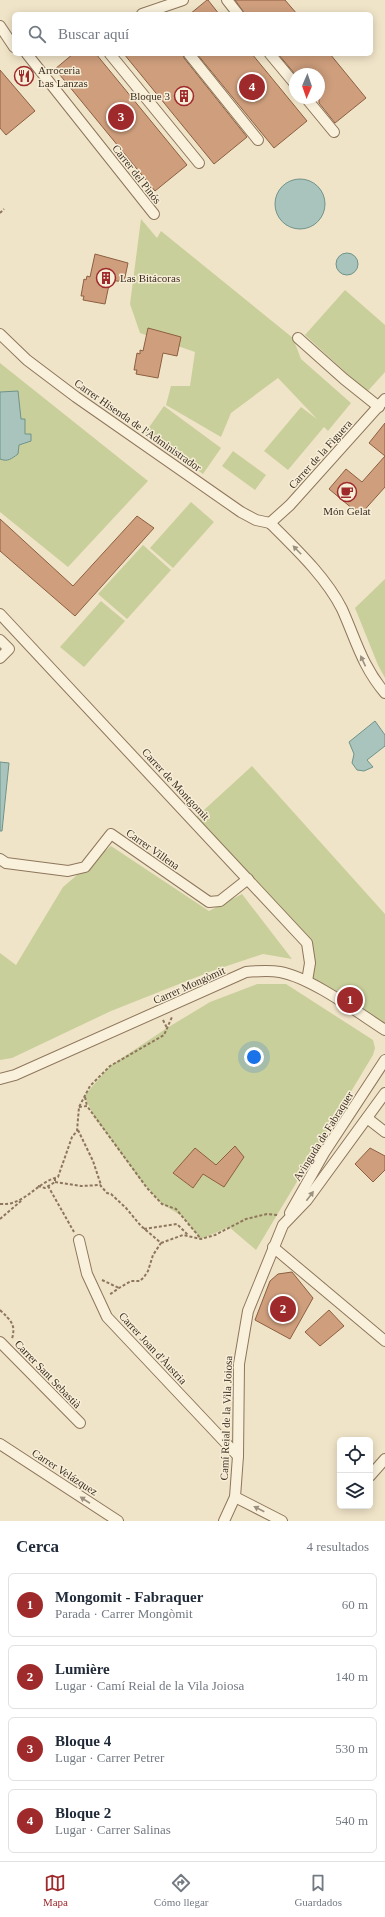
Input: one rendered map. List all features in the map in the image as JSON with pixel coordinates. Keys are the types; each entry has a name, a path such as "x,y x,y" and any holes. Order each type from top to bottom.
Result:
{"street":[{"path":"155,12 183,0"},
{"path":"227,0 236,12"},
{"path":"0,26 12,44"},
{"name":"Carrer del Pinós","path":"29,56 154,214"},
{"path":"112,56 199,163"},
{"path":"191,56 258,140"},
{"path":"272,56 289,77"},
{"path":"311,104 334,132"},
{"name":"Carrer Hisenda de l'Administrador","path":"0,334 27,360 76,397 241,512 256,520 270,523"},
{"path":"298,338 344,379 382,403"},
{"name":"Carrer de la Figuera","path":"270,523 290,505 382,403"},
{"path":"270,523 315,569 341,608 365,665 385,693"},
{"name":"Carrer de Montgomit","path":"0,614 307,942 310,963 307,981"},
{"path":"0,640 9,649 0,658"},
{"name":"Carrer Villena","path":"0,859 6,863 68,871 85,867 111,834 209,902 220,901 248,879"},
{"name":"Carrer Mongòmit","path":"0,1079 15,1075 246,972 280,972 307,981 385,1030"},
{"name":"Avinguda de Fabraquer","path":"285,1221 324,1153 385,1060"},
{"name":"Camí Reial de la Vila Joiosa","path":"224,1521 235,1497 238,1456 239,1364 248,1311 273,1247 285,1221 307,1200 385,1093"},
{"path":"367,1118 385,1132"},
{"name":"Carrer Joan d'Àustria","path":"79,1240 87,1274 107,1317 238,1456"},
{"path":"273,1247 385,1341"},
{"name":"Carrer Sant Sebastià","path":"0,1342 80,1424"},
{"name":"Carrer Velázquez","path":"0,1444 118,1521"},
{"path":"373,1473 385,1459"},
{"path":"235,1497 282,1521"}],"path":[{"path":"0,213 4,209"},
{"path":"0,1219 38,1186 45,1181 58,1177 61,1171 62,1161 77,1129 79,1107 84,1096 97,1078 110,1066 164,1035 179,1003"},
{"path":"84,1096 87,1106 148,1188 162,1204 176,1209 201,1239"},
{"path":"79,1107 87,1106"},
{"path":"77,1129 93,1161 102,1186 107,1193 111,1194 126,1208 144,1229 161,1243"},
{"path":"38,1186 45,1188 55,1182 81,1186 88,1184 102,1186"},
{"path":"48,1186 79,1240"},
{"path":"0,1204 22,1200"},
{"path":"100,1303 119,1288 131,1281 140,1281 144,1277 153,1255 161,1243 183,1235 201,1239 215,1236 246,1219 267,1214 285,1221"},
{"path":"144,1229 177,1224 190,1236"},
{"path":"0,1310 10,1320 14,1329 9,1352"}],"green space":[{"path":"141,219 157,238 161,231 293,338 301,359 351,403 328,431 324,427 288,470 264,451 301,407 317,419 278,378 231,413 221,437 166,405 171,386 190,386 195,352 140,333 130,304"},
{"path":"345,290 385,325 385,372 367,392 305,335"},
{"path":"0,363 148,481 68,567 0,512"},
{"path":"164,406 221,448 203,474 145,433"},
{"path":"233,451 266,475 255,490 222,466"},
{"path":"191,502 214,522 173,568 150,548"},
{"path":"143,545 171,570 127,619 98,594"},
{"path":"385,579 385,678 378,665 355,608"},
{"path":"101,601 125,621 84,667 60,647"},
{"path":"252,766 385,914 385,1030 307,981 307,942 193,820"},
{"path":"111,846 209,911 242,894 292,959 263,954 212,971 111,1011 12,1058 0,1060 0,953 16,965 63,887"},
{"path":"257,984 286,984 373,1040 375,1048 373,1055 256,1250 229,1227 201,1239 182,1216 162,1204 139,1178 94,1116 84,1096 110,1066 167,1028 210,1002"}],"water":[{"path":"300,179 310,181 318,186 323,194 325,204 323,214 318,222 310,227 300,229 290,227 282,222 277,214 275,204 277,194 282,186 290,181"},
{"path":"347,253 351,254 357,260 357,268 351,274 347,275 343,274 337,268 336,264 337,260 343,254"},
{"path":"18,391 21,419 25,419 25,434 31,434 31,441 19,445 18,454 9,460 3,460 0,459 0,392"},
{"path":"375,721 385,735 385,746 367,760 373,767 364,771 357,770 352,763 354,754 349,742"},
{"path":"0,762 9,763 2,831 0,831"}],"building":[{"path":"207,0 217,12 192,12"},
{"path":"235,0 285,0 295,12 244,12"},
{"path":"71,56 98,56 187,165 155,191 55,69"},
{"name":"Bloque 3","path":"126,56 184,56 247,137 214,164"},
{"path":"199,56 254,56 289,99 289,104 293,104 307,121 274,148"},
{"path":"280,56 332,56 366,98 335,123 320,104 325,104 325,68 290,68"},
{"path":"0,70 35,111 6,135 0,128"},
{"name":"Las Bitácoras","path":"95,254 128,263 124,282 110,280 105,304 83,300 84,296 81,296 84,279 86,280 87,276 90,277"},
{"path":"148,328 181,337 177,356 163,353 158,378 136,374 137,370 134,370 137,353 140,354 140,350 143,351"},
{"path":"385,423 385,456 369,443"},
{"path":"385,456 385,487 360,515 329,489 346,469 362,482"},
{"path":"137,516 154,528 75,616 0,551 0,519 73,586"},
{"path":"235,1146 244,1157 224,1187 203,1174 193,1188 173,1173 195,1148 216,1165"},
{"path":"370,1148 385,1156 385,1170 373,1182 355,1164"},
{"path":"292,1272 313,1298 290,1339 255,1320 270,1281 278,1274"},
{"path":"329,1310 344,1326 320,1346 305,1332"}],"place":[{"name":"Arroceria Las Lanzas","path":"24,76"},
{"name":"Bloque 2","path":"252,87"},
{"name":"Bloque 3","path":"184,96"},
{"name":"Bloque 4","path":"121,117"},
{"name":"Las Bitácoras","path":"106,278"},
{"name":"Món Gelat","path":"347,492"},
{"name":"Mongomit - Fabraquer","path":"350,1000"},
{"name":"Lumière","path":"283,1309"}]}
